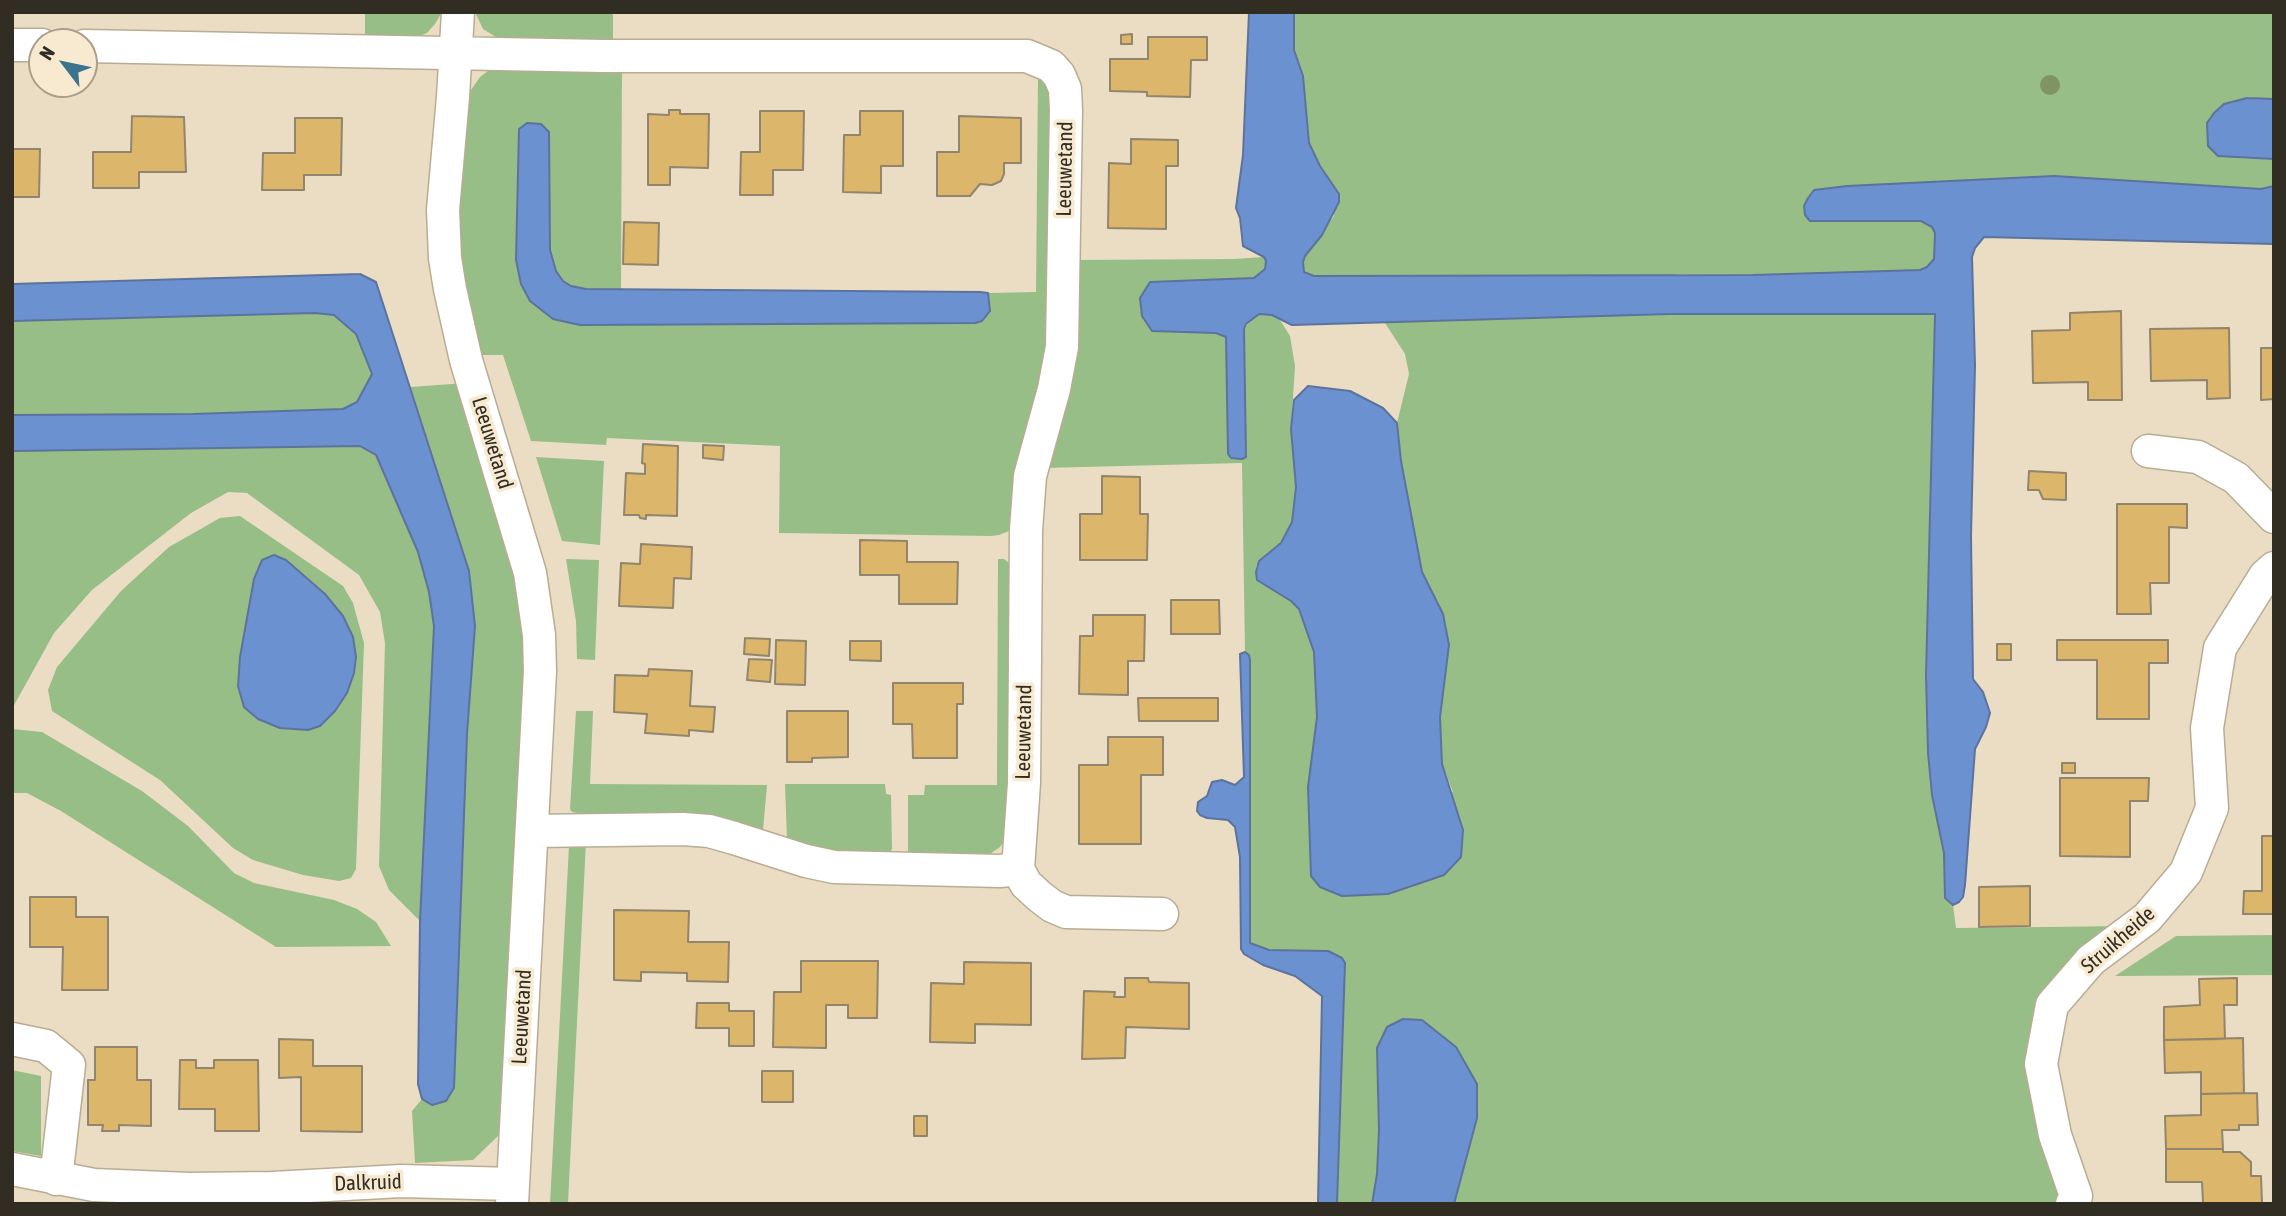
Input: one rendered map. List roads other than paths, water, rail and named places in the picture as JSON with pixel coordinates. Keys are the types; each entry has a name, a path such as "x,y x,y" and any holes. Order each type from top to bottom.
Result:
{"street":[{"name":"Leeuwetand","path":"458,12 444,199 450,289 466,360 530,573 539,635 540,671 513,1194"},
{"name":"Leeuwetand","path":"98,46 456,55 1027,56 1051,66 1059,75 1065,89 1066,110 1062,347 1054,389 1034,460 1026,530 1024,783 1018,869"},
{"path":"2148,451 2198,457 2236,478 2274,517"},
{"name":"Struikheide","path":"2073,1204 2076,1196 2055,1135 2041,1064 2052,1005 2091,960 2147,918 2186,872 2212,808 2207,728 2220,648 2265,576 2274,568"},
{"path":"531,831 709,831 796,859 834,867 1000,871 1018,869 1026,884 1039,896 1066,912 1162,914"},
{"path":"12,1039 46,1046 69,1065 56,1179"},
{"name":"Dalkruid","path":"12,1170 94,1185 189,1189 272,1188 401,1181 513,1194"}],"water":[{"path":"1249,12 1294,12 1294,50 1303,76 1309,143 1320,166 1339,194 1339,202 1322,235 1303,262 1304,272 1314,276 1753,275 1920,270 1934,259 1935,233 1932,227 1921,221 1810,221 1805,215 1804,206 1808,198 1814,190 1847,186 2054,176 2261,189 2274,186 2274,244 1984,237 1975,248 1972,257 1975,365 1971,536 1973,679 1983,692 1990,713 1975,749 1965,885 1963,897 1959,902 1953,905 1945,898 1944,853 1932,795 1928,753 1926,675 1935,314 1670,314 1292,325 1272,315 1259,314 1246,324 1244,329 1246,457 1231,458 1228,454 1226,337 1216,333 1152,331 1142,316 1140,298 1150,282 1254,278 1265,269 1264,257 1243,246 1240,218 1236,208 1243,155"},
{"path":"2247,98 2274,99 2274,159 2218,156 2208,146 2207,123 2214,113 2224,104"},
{"path":"527,123 541,124 549,132 550,250 556,271 563,281 571,286 586,289 980,292 988,293 990,311 982,321 975,323 580,325 553,319 530,301 521,284 516,260 519,129"},
{"path":"360,274 376,282 469,571 475,626 467,734 454,1088 446,1101 432,1105 422,1099 418,1084 420,921 434,626 429,592 418,552 376,455 360,446 12,451 12,415 193,414 343,409 357,402 372,374 356,334 334,315 315,313 12,321 12,284"},
{"path":"1308,386 1350,391 1383,408 1397,423 1401,461 1422,572 1443,614 1449,645 1440,717 1442,764 1463,830 1461,857 1444,875 1388,894 1342,896 1320,887 1311,876 1308,787 1317,717 1314,652 1299,609 1257,580 1259,561 1281,543 1292,522 1296,487 1291,429 1294,400"},
{"path":"274,555 286,560 325,594 343,616 353,637 356,657 347,693 335,711 320,726 308,730 280,728 258,719 244,707 238,686 240,657 254,579 262,560"},
{"path":"1245,652 1250,660 1250,943 1269,950 1328,951 1342,958 1345,963 1337,1204 1318,1204 1322,996 1295,976 1263,965 1244,954 1241,949 1240,857 1235,827 1228,820 1207,818 1197,811 1198,802 1207,796 1212,782 1222,780 1235,785 1244,777 1240,654"},
{"path":"1403,1019 1422,1020 1456,1047 1477,1084 1477,1118 1454,1204 1372,1204 1377,1174 1379,1130 1377,1048 1387,1027"}]}
